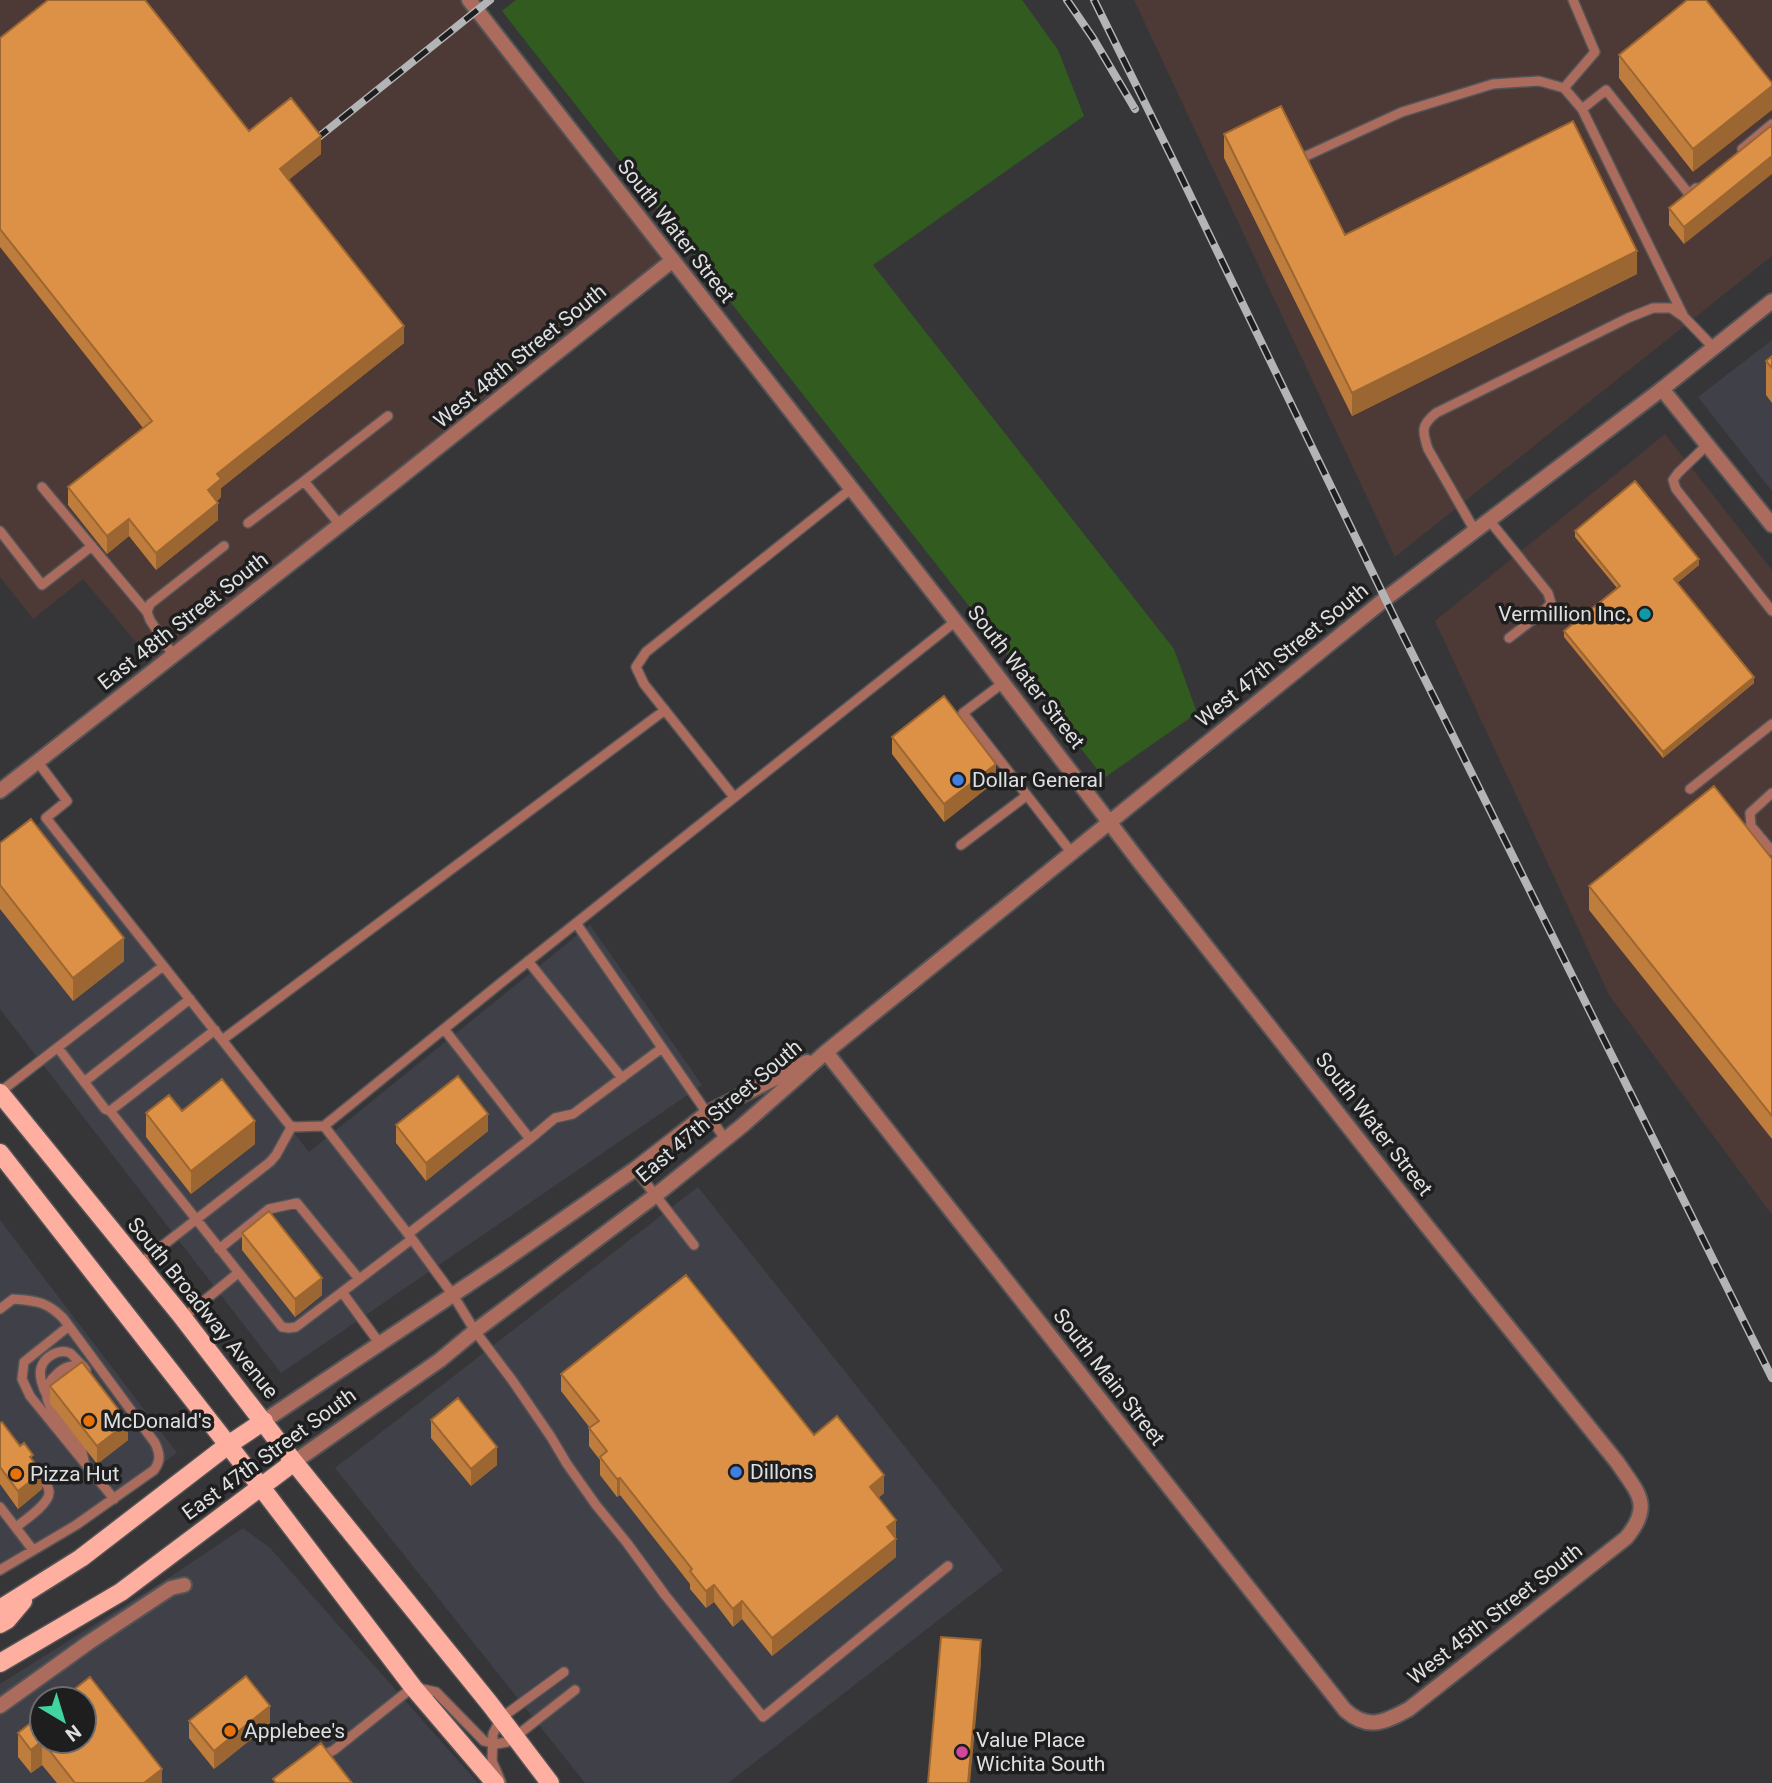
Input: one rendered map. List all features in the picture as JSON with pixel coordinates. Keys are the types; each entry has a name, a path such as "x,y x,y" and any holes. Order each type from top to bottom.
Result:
{"main road":[{"name":"South Broadway Avenue","path":"0,1093 183,1318 550,1783"},
{"path":"0,1153 261,1487 413,1687 495,1783"},
{"name":"East 47th Street South","path":"0,1609 81,1558 228,1445 264,1421"},
{"name":"East 47th Street South","path":"0,1663 121,1592 294,1462"},
{"path":"0,1624 7,1620 34,1587"}],"street":[{"name":"South Water Street","path":"469,0 956,621 1142,865 1617,1462 1637,1491 1642,1509 1640,1517"},
{"name":"West 48th Street South","path":"392,484 673,260"},
{"name":"West 47th Street South","path":"826,1052 1385,599 1662,389 1772,301"},
{"path":"1662,389 1772,525"},
{"name":"East 48th Street South","path":"0,791 392,484"},
{"name":"East 47th Street South","path":"264,1421 502,1262 635,1169 707,1113 826,1052"},
{"name":"East 47th Street South","path":"294,1462 440,1360 656,1195 826,1052"},
{"name":"South Main Street","path":"826,1052 1345,1710 1364,1722"},
{"name":"West 45th Street South","path":"1364,1722 1382,1722 1409,1709 1626,1538 1640,1517"},
{"path":"0,1706 160,1594 184,1585"}],"lane":[{"path":"1564,88 1595,52 1573,0"},
{"path":"1306,156 1402,112 1493,84 1539,81 1564,88 1582,109 1684,317"},
{"path":"1582,109 1606,90 1689,194 1699,185"},
{"path":"1730,159 1772,124"},
{"path":"1475,531 1428,449 1423,435 1426,422 1436,413 1653,308 1671,308 1684,317 1714,348"},
{"path":"248,523 388,416"},
{"path":"1708,444 1678,473 1673,481 1676,489 1772,611"},
{"path":"304,481 340,525"},
{"path":"42,487 146,612 173,655"},
{"path":"734,797 643,684 636,667 646,652 852,488"},
{"path":"1489,520 1548,593 1551,603 1509,638"},
{"path":"0,531 42,585 92,546"},
{"path":"146,612 150,604 224,547"},
{"path":"292,1126 324,1126 956,621"},
{"path":"1003,683 963,713 1071,852"},
{"path":"222,1040 664,710"},
{"path":"1690,789 1772,724"},
{"path":"37,761 67,801 46,818 292,1126"},
{"path":"1772,793 1750,813 1751,825 1772,851"},
{"path":"961,845 1026,796"},
{"path":"576,923 725,1139"},
{"path":"528,961 622,1079"},
{"path":"0,1093 163,966"},
{"path":"84,1082 190,999"},
{"path":"444,1029 530,1139"},
{"path":"110,1111 215,1030"},
{"path":"58,1048 282,1327 289,1328 296,1327 359,1279 555,1118 573,1114 662,1048"},
{"path":"139,1264 270,1162 292,1126"},
{"path":"324,1126 453,1295 475,1331 512,1380 596,1504 763,1717 948,1566"},
{"path":"635,1169 694,1245"},
{"path":"219,1249 269,1209 296,1203 359,1279"},
{"path":"183,1318 238,1273"},
{"path":"342,1292 380,1344"},
{"path":"0,1309 13,1299 45,1303 53,1308 139,1420 160,1452 159,1463 154,1470 76,1525 0,1570"},
{"path":"69,1326 24,1363 22,1379 30,1396 114,1499"},
{"path":"85,1464 80,1446 57,1417 46,1397 41,1381 41,1369 45,1360 60,1352 70,1353 90,1376"},
{"path":"46,1397 48,1383 60,1371 72,1365 83,1366"},
{"path":"121,1415 139,1420"},
{"path":"16,1527 49,1497 49,1489 28,1460"},
{"path":"0,1507 33,1550"},
{"path":"502,1783 492,1761 493,1734 501,1718 564,1672"},
{"path":"313,1761 334,1750 413,1687 436,1692 484,1741 493,1743 507,1742 515,1737 575,1690"}],"shaded area":[{"path":"0,0 469,0 673,260 157,667 83,579 33,619 0,577"},
{"path":"1134,0 1772,0 1772,256 1395,557"},
{"path":"1772,340 1772,491 1698,397"},
{"path":"1665,434 1772,570 1772,1215 1609,995 1435,621"},
{"path":"46,818 309,1152 590,925 702,1085 281,1373 0,1009 0,853"},
{"path":"698,1187 1003,1570 728,1783 585,1783 335,1468"},
{"path":"0,1220 177,1453 0,1574"},
{"path":"243,1528 270,1548 478,1783 0,1783 0,1684"}],"green space":[{"path":"516,0 1022,0 1058,50 1084,116 873,265 1174,649 1197,713 1104,778 502,11"}],"building":[{"path":"48,0 145,0 249,131 291,98 321,136 280,169 404,326 217,474 221,479 208,490 218,503 156,553 129,519 107,536 68,487 152,421 0,229 0,38"},
{"path":"1687,0 1706,0 1772,83 1772,86 1693,149 1619,55"},
{"path":"1281,106 1345,235 1573,121 1637,251 1352,393 1224,134"},
{"path":"1772,125 1772,156 1684,227 1669,208"},
{"path":"1772,356 1772,368 1766,361"},
{"name":"Vermillion Inc.","path":"1635,481 1699,559 1674,579 1754,677 1663,752 1564,631 1620,586 1575,531"},
{"path":"944,696 996,764 944,804 892,737"},
{"path":"1714,786 1772,859 1772,1116 1589,886"},
{"path":"31,819 124,938 73,978 0,885 0,843"},
{"path":"458,1076 488,1114 426,1163 396,1125"},
{"path":"222,1079 255,1121 191,1171 146,1113 169,1095 182,1111"},
{"path":"269,1211 322,1278 295,1299 242,1233"},
{"name":"Dillons","path":"686,1275 814,1435 837,1416 884,1475 870,1487 896,1520 887,1527 896,1539 772,1638 742,1601 733,1609 714,1585 706,1591 690,1571 692,1569 620,1478 617,1479 600,1457 607,1451 589,1428 599,1421 561,1374"},
{"path":"82,1362 128,1422 97,1446 50,1386"},
{"path":"458,1398 497,1447 471,1469 431,1420"},
{"path":"2,1422 20,1446 24,1443 33,1455 30,1457 42,1472 18,1491 0,1467"},
{"path":"941,1637 981,1640 968,1783 928,1783"},
{"path":"246,1676 270,1706 214,1751 189,1721"},
{"path":"90,1677 96,1685 80,1685"},
{"path":"98,1687 162,1769 144,1783 75,1783 53,1755 98,1755"},
{"path":"28,1725 28,1746 18,1733"},
{"path":"321,1743 352,1783 276,1783 273,1779"}],"railway":[{"path":"315,140 490,0"},
{"path":"1067,0 1135,109"},
{"path":"1094,0 1397,623 1772,1378"}],"place":[{"name":"Vermillion Inc.","path":"1645,614"},
{"name":"Dollar General","path":"958,780"},
{"name":"McDonald's","path":"89,1421"},
{"name":"Dillons","path":"736,1472"},
{"name":"Pizza Hut","path":"16,1474"},
{"name":"Applebee's","path":"230,1731"},
{"name":"Value Place Wichita South","path":"962,1752"}]}
